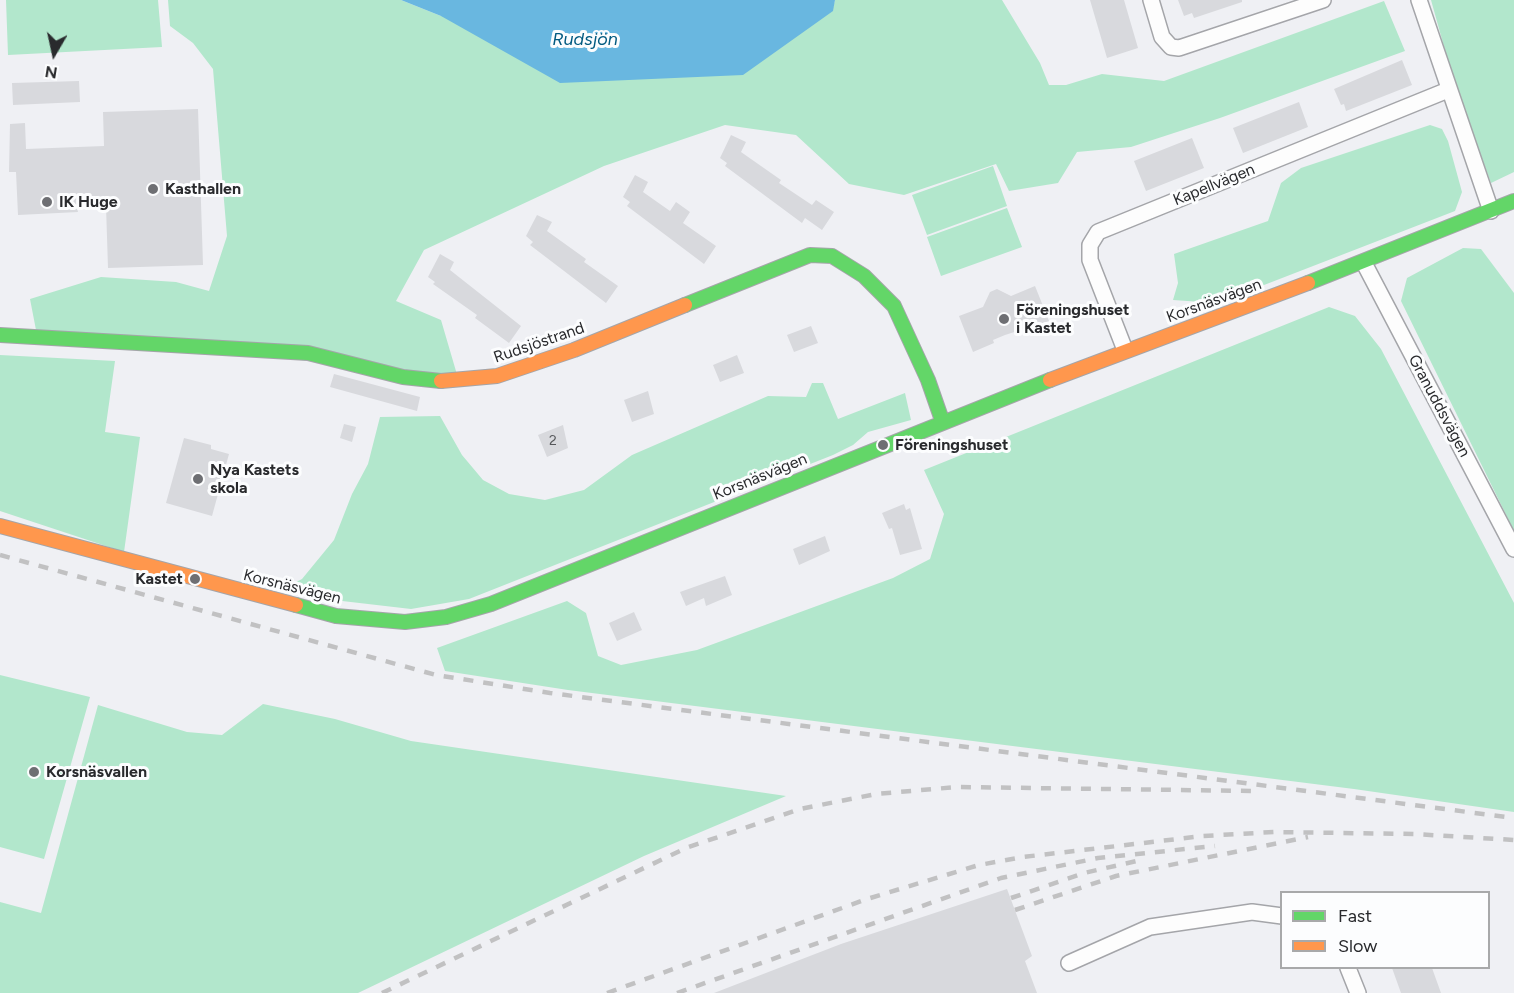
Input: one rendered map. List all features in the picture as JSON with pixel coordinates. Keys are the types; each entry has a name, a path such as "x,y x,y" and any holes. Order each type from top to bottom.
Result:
{"street":[{"path":"1151,0 1162,38 1171,47 1179,48 1323,0"},
{"path":"1419,0 1491,212"},
{"name":"Kapellvägen","path":"1125,351 1090,260 1090,245 1098,232 1448,90"},
{"name":"Korsnäsvägen","path":"0,526 336,616 405,622 446,617 491,604 1125,351 1364,263 1514,201"},
{"name":"Rudsjöstrand","path":"0,335 308,353 403,377 440,381 464,380 497,376 574,350 781,266 810,255 823,254 832,256 864,276 894,306 928,380 943,423"},
{"name":"Granuddsvägen","path":"1364,263 1514,549"},
{"path":"1069,963 1150,927 1252,912 1280,916"},
{"path":"1348,969 1358,993"}],"green space":[{"path":"6,0 158,0 162,47 8,55"},
{"path":"168,0 401,0 441,16 832,11 835,0 1002,0 1040,63 1049,85 1066,85 1102,74 1164,81 1384,1 1405,51 1220,118 1131,147 1077,152 1058,183 1009,191 996,164 904,195 849,184 796,135 725,125 604,166 424,250 396,301 441,320 458,378 36,330 30,299 101,277 176,282 209,291 227,236 213,69 193,43 170,26"},
{"path":"1431,0 1514,0 1514,172 1491,183 1455,86"},
{"path":"1430,125 1442,129 1448,141 1462,192 1455,211 1246,292 1202,302 1173,300 1178,283 1174,254 1268,221 1281,183 1301,168"},
{"path":"993,166 1007,206 927,235 912,195"},
{"path":"1007,208 1022,247 941,276 927,237"},
{"path":"1463,248 1481,249 1514,293 1514,531 1401,301 1407,278"},
{"path":"1329,307 1355,316 1381,349 1514,603 1514,812 1354,789 568,690 445,671 437,648 567,601 586,613 598,656 621,665 697,650 893,578 930,559 944,514 924,470"},
{"path":"0,355 115,361 105,432 140,437 124,552 0,511"},
{"path":"812,383 823,383 838,419 905,393 911,420 868,432 853,445 833,455 469,599 411,609 325,599 281,590 302,579 334,540 352,494 368,464 380,417 440,416 462,455 483,480 509,494 545,500 584,490 632,455 768,396 806,397"},
{"name":"Korsnäsvallen","path":"0,675 90,697 44,859 0,847"},
{"path":"263,704 335,719 411,741 786,796 644,856 358,993 0,993 0,902 41,913 98,705 187,732 222,735"}],"water":[{"name":"Rudsjön","path":"401,0 835,0 833,11 743,75 560,83 441,16"}],"building":[{"path":"1090,0 1124,0 1138,48 1107,58"},
{"path":"1178,0 1242,0 1242,2 1194,18 1192,13 1184,16"},
{"path":"1402,60 1412,85 1346,111 1344,104 1341,105 1334,89"},
{"path":"79,81 80,102 13,105 12,83"},
{"path":"1299,102 1308,127 1243,153 1233,128"},
{"name":"Kasthallen","path":"198,109 203,265 108,268 106,206 77,208 78,212 18,215 16,172 9,172 10,124 25,123 26,149 104,146 103,112"},
{"path":"731,135 746,142 741,152 781,180 779,183 812,205 816,200 834,212 822,230 805,218 802,223 725,166 727,163 720,158"},
{"path":"1192,138 1204,168 1146,191 1134,161"},
{"path":"635,175 648,182 643,192 670,211 676,202 690,212 683,223 716,246 704,264 627,206 630,202 623,197"},
{"path":"537,215 552,222 547,231 586,259 584,262 618,286 606,303 530,245 533,242 526,236"},
{"path":"440,254 454,262 450,270 521,326 509,343 475,318 477,315 433,284 435,282 428,277"},
{"name":"Föreningshuset i Kastet","path":"1035,286 1049,321 1005,335 993,340 994,343 973,352 959,316 983,307 990,292 997,289 1011,296"},
{"path":"811,326 818,343 794,352 787,335"},
{"path":"737,355 744,373 720,382 713,365"},
{"path":"334,374 420,397 417,411 330,387"},
{"path":"648,391 654,414 632,422 624,400"},
{"path":"344,424 356,427 352,442 340,438"},
{"path":"563,425 568,448 547,457 538,435"},
{"name":"Nya Kastets skola","path":"184,438 211,445 211,449 229,454 212,516 166,503"},
{"path":"904,504 906,510 910,508 922,549 900,555 892,528 889,529 882,513"},
{"path":"825,536 830,551 799,565 793,549"},
{"path":"725,576 732,595 706,606 704,598 686,606 680,592"},
{"path":"634,612 642,630 617,641 609,623"},
{"path":"1007,889 1032,956 1025,961 1037,993 714,993 841,944"},
{"path":"1392,969 1432,969 1441,993 1401,993"}],"railway":[{"path":"0,555 436,675 550,693 1514,818"},
{"path":"382,993 686,848 800,809 876,794 957,787 1255,791"},
{"path":"607,993 867,899 979,865 1023,857 1203,836 1274,832 1414,834 1514,840"},
{"path":"1015,910 1116,876 1308,837"},
{"path":"677,993 1001,878 1098,858 1215,846"},
{"path":"1011,898 1084,873 1141,860"}],"traffic: fast":[{"path":"1308,283 1514,201"},
{"path":"685,305 810,255 832,256 864,276 894,306 928,380 943,423"},
{"path":"0,335 308,353 403,377 441,381"},
{"path":"296,605 336,616 405,622 446,617 491,604 1050,380"}],"traffic: slow":[{"path":"1050,380 1308,283"},
{"path":"441,381 497,376 574,350 685,305"},
{"path":"0,526 296,605"}],"place":[{"name":"Kasthallen","path":"153,189"},
{"name":"IK Huge","path":"47,202"},
{"name":"Föreningshuset i Kastet","path":"1004,319"},
{"name":"Föreningshuset","path":"883,445"},
{"name":"Nya Kastets skola","path":"198,479"},
{"name":"Kastet","path":"195,579"},
{"name":"Korsnäsvallen","path":"34,772"}]}
